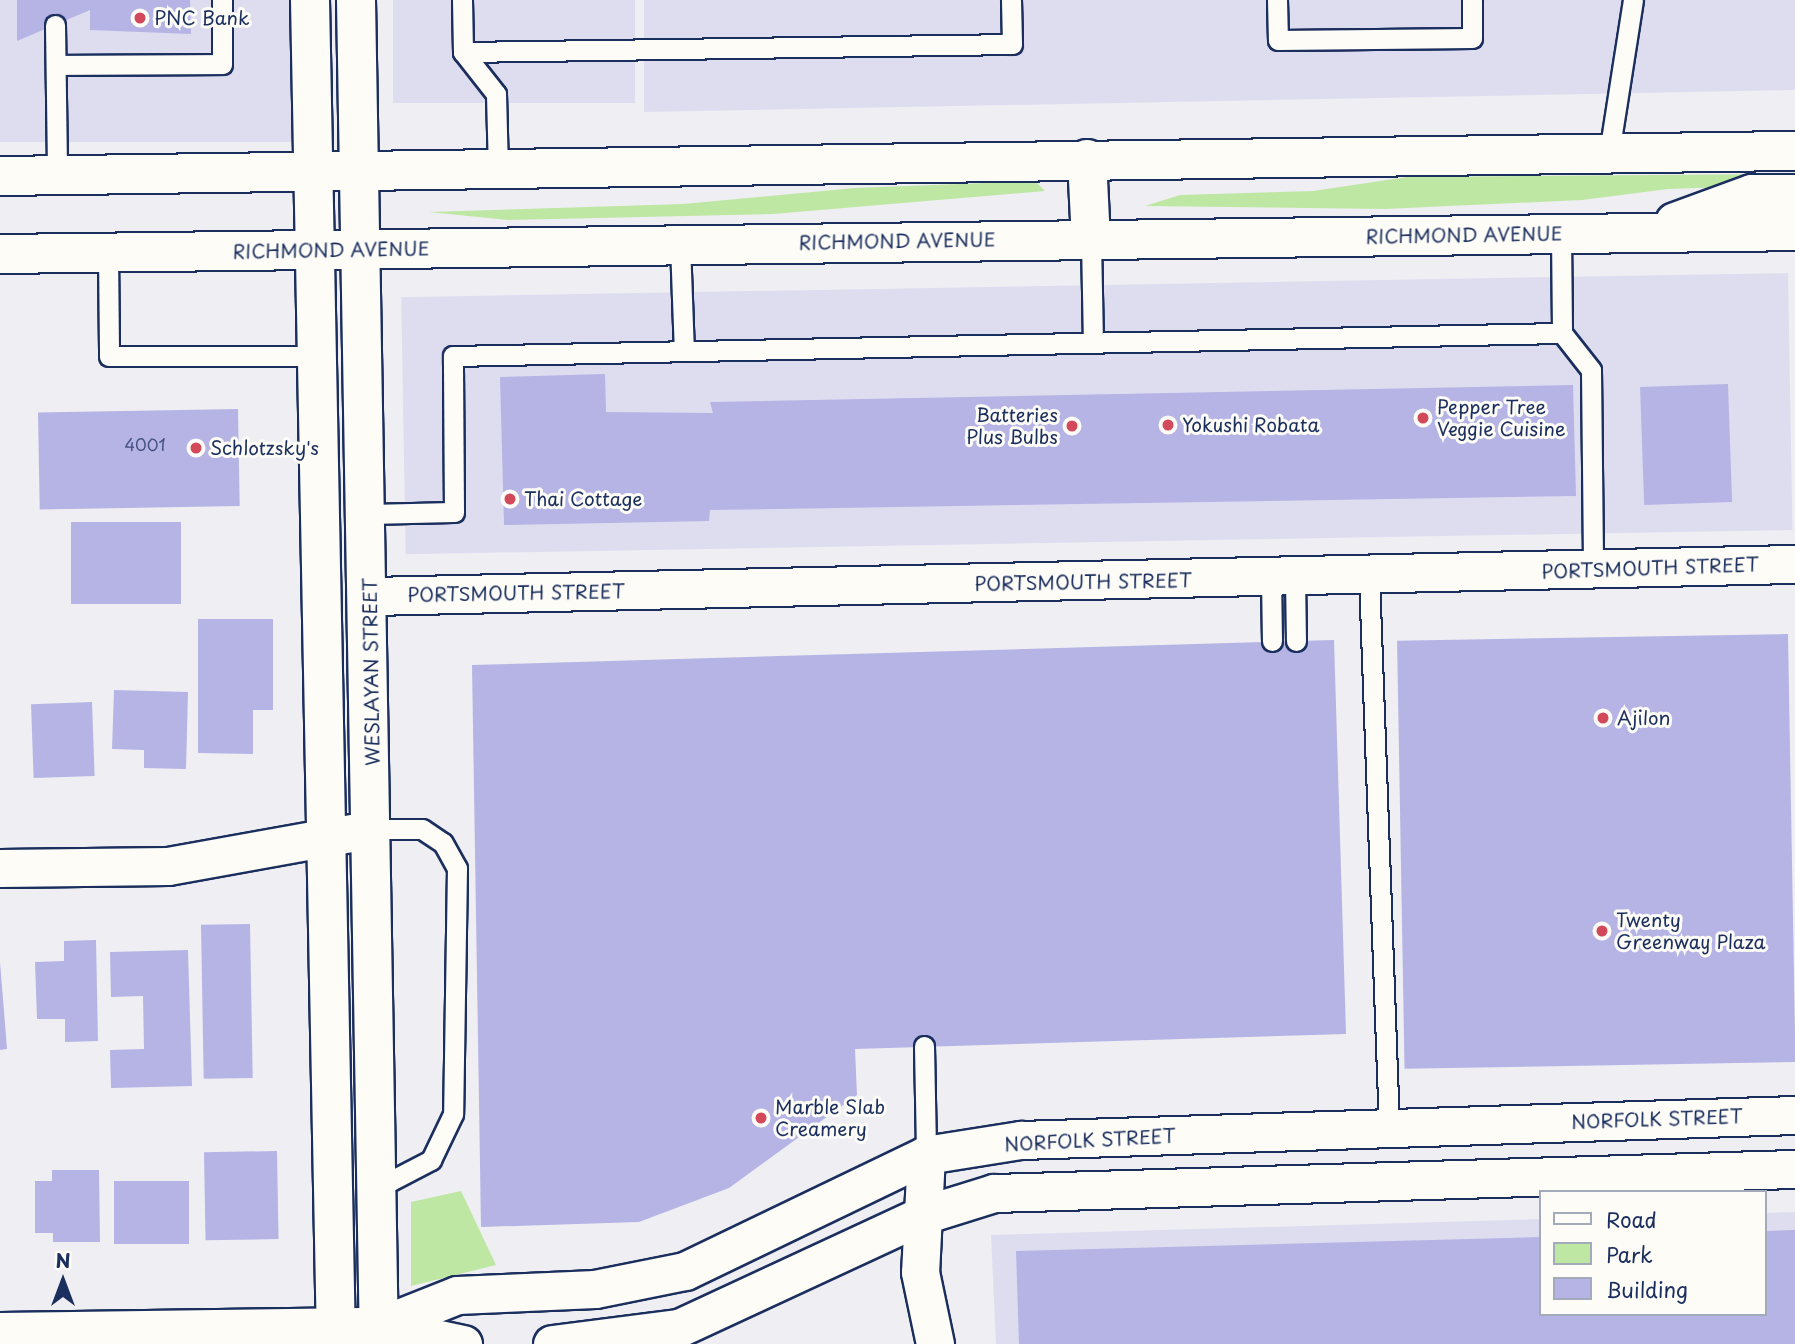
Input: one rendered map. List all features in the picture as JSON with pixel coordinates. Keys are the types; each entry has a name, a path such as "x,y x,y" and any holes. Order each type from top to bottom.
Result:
{"main road":[{"path":"310,0 336,1335"},
{"name":"WESLAYAN STREET","path":"356,0 359,251 371,596 379,1335"},
{"path":"0,176 1795,151"},
{"path":"1087,159 1091,240"},
{"path":"1646,233 1752,194 1795,194"},
{"name":"RICHMOND AVENUE","path":"0,254 1795,231"}],"street":[{"name":"PORTSMOUTH STREET","path":"371,596 1369,577 1795,564"},
{"path":"0,868 168,866 373,829"},
{"name":"NORFOLK STREET","path":"379,1335 457,1295 595,1289 685,1270 926,1155 1021,1140 1795,1115"},
{"path":"926,1155 920,1216 919,1272 935,1344"},
{"path":"552,1344 679,1328 920,1216 994,1193 1795,1169"},
{"name":"NORFOLK STREET","path":"0,1332 379,1335 463,1344"}],"lane":[{"path":"57,65 222,64 222,0"},
{"path":"462,0 463,52 496,94 498,169"},
{"path":"463,52 1012,44 1011,0"},
{"path":"1278,0 1278,40 1472,38 1472,0"},
{"path":"1609,153 1633,0"},
{"path":"55,25 57,175"},
{"path":"1561,234 1562,333 1591,370 1594,570"},
{"path":"1091,240 1093,342"},
{"path":"680,244 684,351"},
{"path":"108,253 109,356 316,356"},
{"path":"368,514 454,512 453,356 1562,333"},
{"path":"1369,577 1389,1128"},
{"path":"1283,578 1296,641"},
{"path":"1272,641 1283,578"},
{"path":"373,829 422,829 443,843 457,868 453,1114 431,1160 377,1188"},
{"path":"924,1046 926,1155"}],"shaded area":[{"path":"0,0 291,0 291,142 0,142"},
{"path":"393,0 635,0 635,103 393,103"},
{"path":"644,0 1795,0 1795,90 644,112"},
{"path":"1788,273 1792,530 406,554 401,297"},
{"path":"1795,1212 1795,1344 996,1344 991,1235 1540,1219 1540,1316 1767,1316 1767,1213"}],"green space":[{"path":"1789,174 1786,185 1668,189 1582,200 1384,209 1145,206 1180,195 1313,191 1407,177"},
{"path":"1035,181 1045,191 773,214 508,220 429,212 683,204 855,188"},
{"path":"461,1191 496,1265 411,1286 411,1202"}],"building":[{"name":"PNC Bank","path":"17,0 190,0 191,34 90,30 90,10 17,41"},
{"path":"605,374 606,412 713,413 710,402 1573,385 1576,496 710,510 709,521 504,525 500,377"},
{"path":"1728,384 1732,502 1644,505 1640,387"},
{"path":"238,409 240,506 40,509 38,412"},
{"path":"71,522 181,522 181,604 71,604"},
{"path":"198,619 273,619 273,710 253,710 253,754 198,753"},
{"name":"Twenty Greenway Plaza","path":"1788,634 1795,1062 1405,1069 1397,641"},
{"path":"1334,640 1346,1034 855,1049 857,1095 729,1188 639,1222 481,1227 472,665"},
{"path":"114,690 188,692 186,769 144,768 144,750 112,749"},
{"path":"92,702 95,776 34,778 31,704"},
{"path":"250,924 253,1078 204,1079 201,925"},
{"path":"96,940 98,1041 65,1042 65,1019 37,1019 35,962 64,961 64,941"},
{"path":"188,950 192,1086 111,1088 110,1050 144,1049 143,996 111,997 110,952"},
{"path":"0,962 7,1049 0,1050"},
{"path":"277,1151 279,1239 206,1240 204,1152"},
{"path":"52,1170 99,1170 100,1242 53,1242 53,1233 35,1233 35,1181 52,1181"},
{"path":"114,1181 189,1181 189,1244 114,1244"},
{"path":"1795,1230 1795,1344 1019,1344 1016,1251 1540,1237 1540,1316 1767,1316 1767,1231"}],"place":[{"name":"PNC Bank","path":"140,18"},
{"name":"Pepper Tree Veggie Cuisine","path":"1423,418"},
{"name":"Yokushi Robata","path":"1168,425"},
{"name":"Batteries Plus Bulbs","path":"1072,426"},
{"name":"Schlotzsky's","path":"196,448"},
{"name":"Thai Cottage","path":"510,499"},
{"name":"Ajilon","path":"1603,718"},
{"name":"Twenty Greenway Plaza","path":"1602,931"},
{"name":"Marble Slab Creamery","path":"761,1118"}]}
